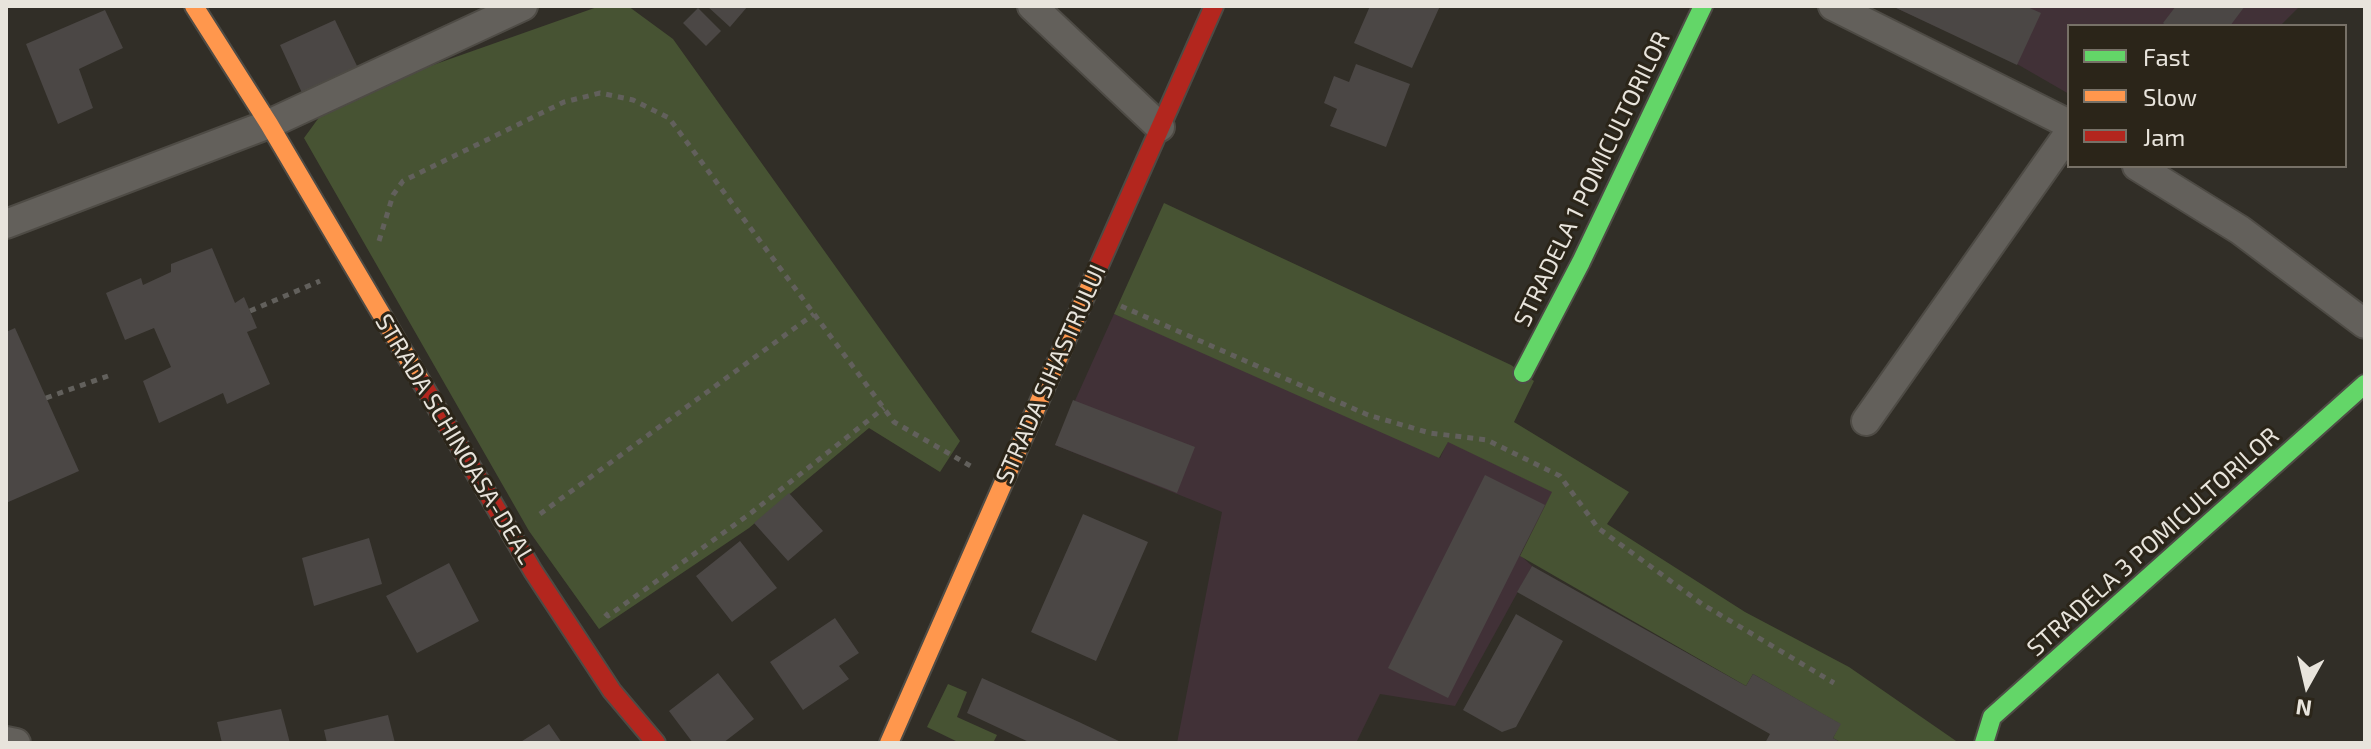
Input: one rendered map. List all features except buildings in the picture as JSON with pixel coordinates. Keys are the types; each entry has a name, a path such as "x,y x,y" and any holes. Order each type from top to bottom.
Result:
{"street":[{"name":"STRADA SCHINOASA-DEAL","path":"194,6 269,124 533,571 612,691 656,743"},
{"path":"6,224 269,124 523,6"},
{"path":"1032,6 1160,127"},
{"name":"STRADA SIHASTRULUI","path":"889,743 1214,6"},
{"name":"STRADELA 1 POMICULTORILOR","path":"1523,373 1581,262 1703,6"},
{"path":"1833,6 2067,123"},
{"path":"1866,421 2067,136"},
{"path":"2140,168 2240,230 2365,324"},
{"name":"STRADELA 3 POMICULTORILOR","path":"1984,743 1992,717 2365,384"},
{"path":"6,741 16,743"}],"path":[{"path":"378,245 393,195 403,181 564,102 600,93 633,100 669,118 894,422 1002,485"},
{"path":"250,311 328,277"},
{"path":"1088,291 1368,415 1430,433 1487,440 1560,476 1598,528 1702,604 1834,683"},
{"path":"536,517 814,314"},
{"path":"46,398 108,376"},
{"path":"608,616 751,513 884,408"}],"shaded area":[{"path":"1892,6 2300,6 2282,24 2067,24 2067,93 2017,64"},
{"path":"1114,314 1319,401 1440,458 1448,441 1553,492 1520,555 1532,566 1455,706 1380,694 1356,743 1177,743 1222,512 1055,445"}],"green space":[{"path":"600,6 628,6 673,39 960,441 940,472 869,428 749,528 599,629 529,531 304,138 331,101"},
{"path":"1164,203 1511,365 1534,381 1514,422 1629,492 1607,524 1745,612 1849,667 1959,743 1842,743 1833,738 1840,724 1753,674 1746,686 1520,556 1552,492 1448,442 1439,458 1114,314"},
{"path":"948,684 967,692 957,717 997,735 993,743 960,743 927,727"}],"traffic: fast":[{"path":"1523,373 1581,262 1703,6"},
{"path":"1984,743 1992,717 2365,384"}],"traffic: slow":[{"path":"194,6 269,124 422,383"},
{"path":"889,743 1097,270"}],"traffic: jam":[{"path":"1097,270 1214,6"},
{"path":"422,383 533,571 612,691 656,743"}]}
